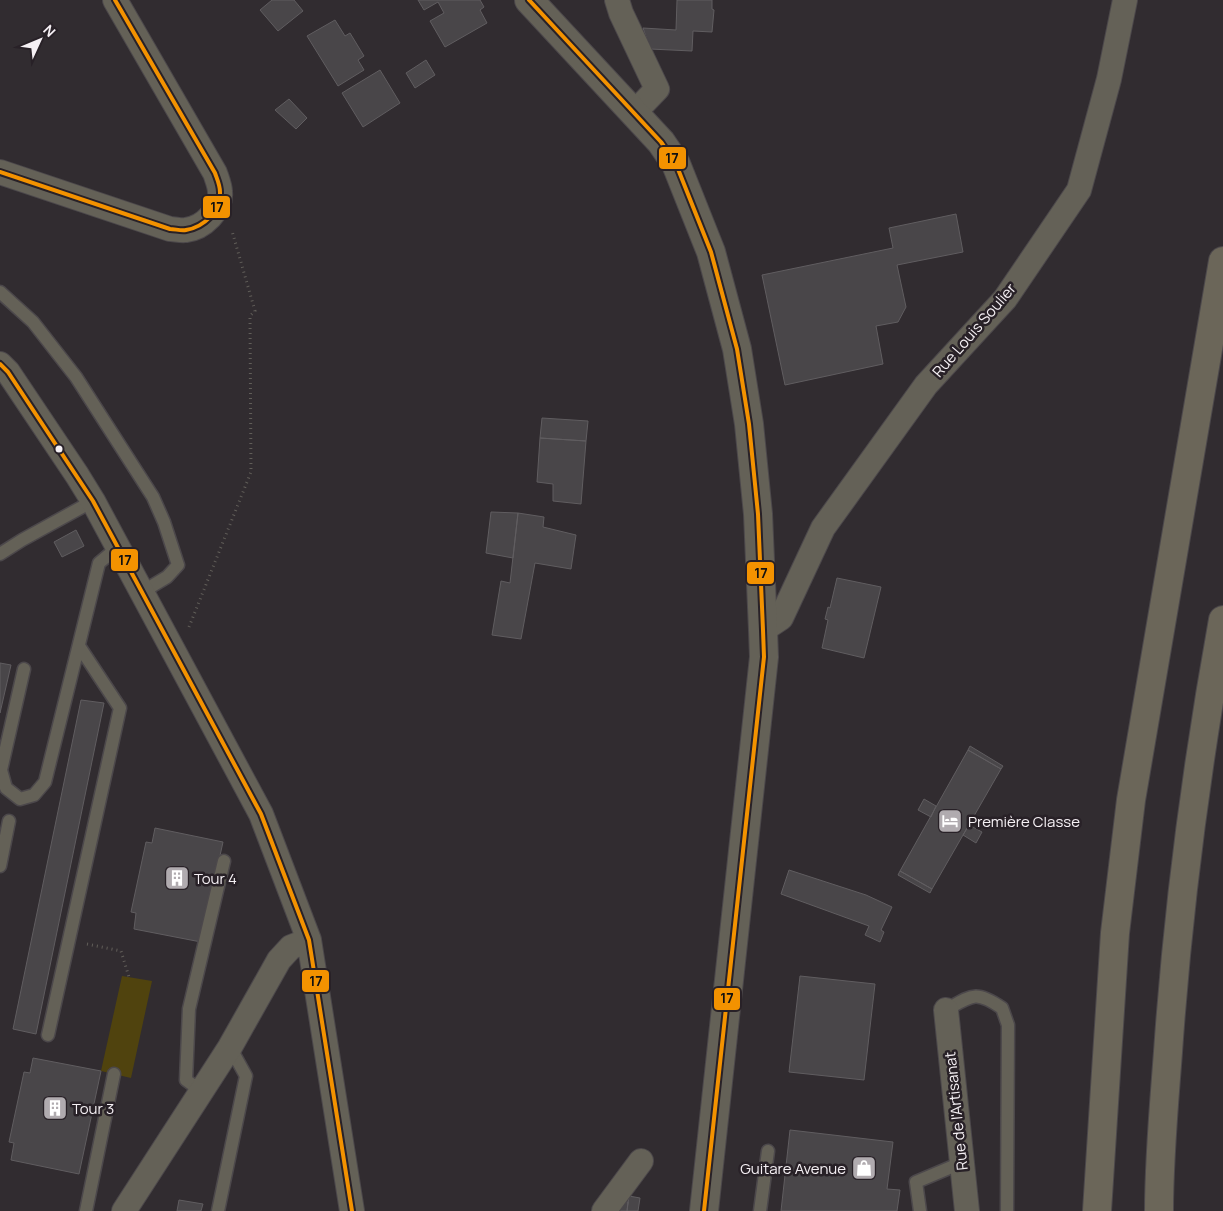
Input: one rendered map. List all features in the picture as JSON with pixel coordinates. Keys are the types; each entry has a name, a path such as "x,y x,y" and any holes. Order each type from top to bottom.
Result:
{"highway":[{"path":"1097,1211 1115,933 1131,800 1223,261"},
{"path":"1159,1211 1164,1102 1172,997 1187,848 1206,716 1223,620"}],"street":[{"path":"0,172 170,229 186,230 198,226 208,219 219,204 221,192 215,173 115,0"},
{"path":"617,0 621,13 657,89 634,113"},
{"name":"Rue Louis Soulier","path":"763,630 781,618 823,528 926,385 1005,299 1079,190 1108,79 1125,0"},
{"path":"539,3 661,142 676,164 711,252 737,349 749,424 758,514 764,657 704,1211"},
{"path":"0,364 8,372 94,501 261,814 309,940 352,1211"},
{"path":"125,1210 230,1048 279,960 291,947 309,940"},
{"name":"Rue de l'Artisanat","path":"946,1010 967,1211"},
{"path":"604,1211 641,1161"}],"lane":[{"path":"0,292 32,322 76,377 153,497 164,522 178,565 167,577 142,592"},
{"path":"0,554 94,501"},
{"path":"0,542 22,540"},
{"path":"24,669 1,770 6,788 20,799 34,794 45,782 99,563 118,547"},
{"path":"48,1035 120,708 79,646"},
{"path":"0,866 9,821"},
{"path":"201,1091 186,1080 189,1009 224,861"},
{"path":"946,1010 968,998 981,996 1002,1008 1008,1025 1006,1211"},
{"path":"218,1211 246,1076 230,1048"},
{"path":"86,1211 114,1074"},
{"path":"760,1211 768,1151"},
{"path":"920,1211 916,1182 961,1163"}],"path":[{"path":"177,657 252,472 250,316 255,311 231,228"},
{"path":"69,940 121,951 129,977"}],"shaded area":[{"path":"122,976 152,981 131,1078 101,1071"}],"building":[{"path":"272,0 294,0 303,11 278,31 260,10"},
{"path":"418,0 480,0 484,7 480,10 487,23 445,47 430,21 444,13 438,2 424,10"},
{"path":"677,0 712,0 712,9 714,10 712,32 693,31 692,51 650,49 643,28 676,30"},
{"path":"335,20 345,36 350,33 364,56 358,60 364,70 338,86 307,36"},
{"path":"426,60 435,75 415,88 406,73"},
{"path":"380,70 400,103 363,127 342,93"},
{"path":"289,99 307,118 296,129 275,110"},
{"path":"956,214 963,252 897,265 906,307 898,322 876,326 883,364 785,385 762,275 893,248 889,228"},
{"path":"542,418 588,421 586,441 540,438"},
{"path":"540,438 586,441 581,504 553,501 553,484 537,482"},
{"path":"491,512 518,513 513,558 486,553"},
{"path":"518,513 544,517 543,527 576,535 571,569 535,563 521,639 492,635 501,581 510,583"},
{"path":"76,530 84,546 62,557 54,542"},
{"path":"837,578 881,587 864,658 822,648 828,620 825,619 828,607 830,608"},
{"path":"0,663 11,665 0,713"},
{"path":"81,700 104,703 36,1034 13,1029"},
{"path":"970,746 1003,766 1001,769 968,750"},
{"name":"Première Classe","path":"968,750 1001,769 932,889 900,871"},
{"path":"924,799 936,806 931,817 918,810"},
{"path":"969,825 982,832 976,843 963,835"},
{"name":"Tour 4","path":"155,828 223,842 201,942 134,929 136,913 131,912 146,842 152,843"},
{"path":"789,870 866,895 892,907 881,930 884,932 880,942 865,935 869,926 781,894"},
{"path":"900,871 932,889 930,893 898,875"},
{"path":"800,976 875,984 864,1080 789,1072"},
{"name":"Tour 3","path":"33,1058 101,1071 79,1174 11,1160 14,1143 9,1142 24,1072 30,1073"},
{"path":"790,1130 893,1142 887,1189 900,1190 897,1211 781,1211"},
{"path":"629,1196 640,1198 638,1211 627,1211"},
{"path":"179,1200 203,1204 201,1211 177,1211"},
{"path":"620,1200 628,1202 627,1211 612,1211"}],"transit line":[{"name":"17","path":"0,172 170,229 184,230 193,228 205,222 214,212 220,199 219,184 215,173 115,0"},
{"name":"17","path":"529,0 661,142 676,164 711,252 737,349 749,424 758,514 764,657 704,1211"},
{"name":"17","path":"0,364 8,372 93,501 261,814 309,940 352,1211"}],"place":[{"name":"Première Classe","path":"950,821"},
{"name":"Tour 4","path":"177,878"},
{"name":"Tour 3","path":"55,1108"},
{"name":"Guitare Avenue","path":"864,1168"}]}
